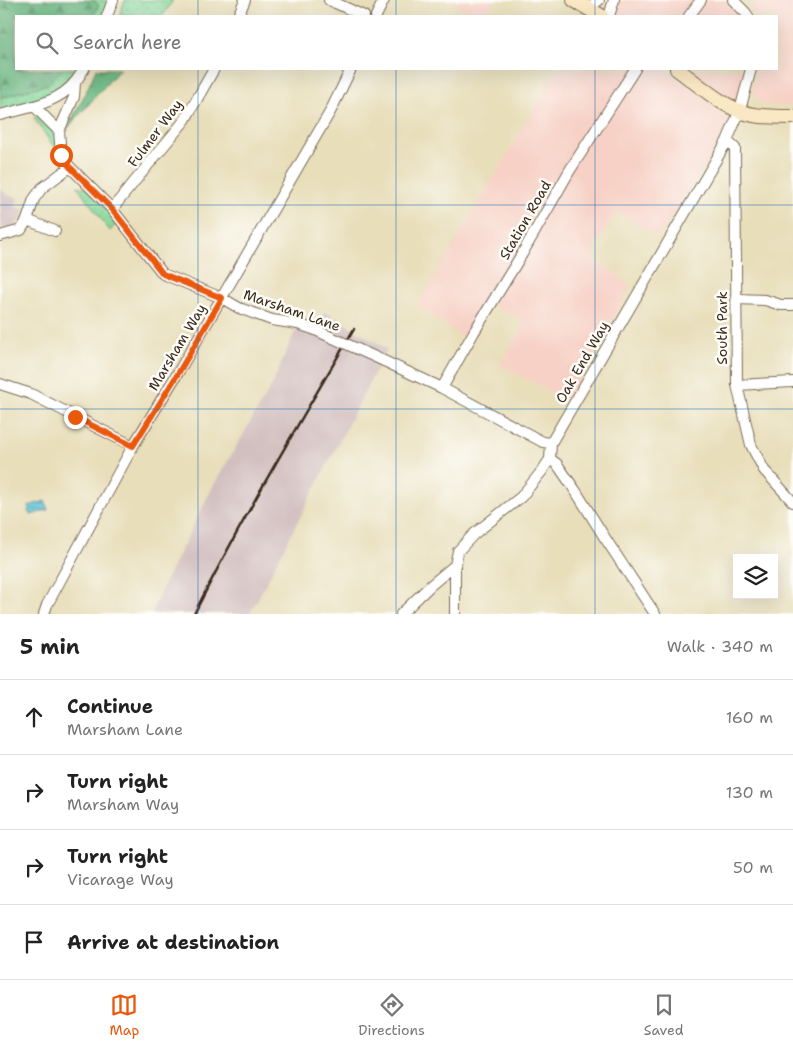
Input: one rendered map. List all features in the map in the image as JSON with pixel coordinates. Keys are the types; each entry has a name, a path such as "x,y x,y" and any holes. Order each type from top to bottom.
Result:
{"main road":[{"path":"586,3 600,15"},
{"path":"679,70 723,102 740,110 754,115 793,117"}],"street":[{"path":"107,15 114,0"},
{"path":"238,15 245,0"},
{"path":"329,0 362,15"},
{"path":"376,15 384,0"},
{"path":"609,15 614,0"},
{"path":"690,15 701,0"},
{"path":"733,0 747,15"},
{"path":"0,115 34,106 58,96 74,83 83,70"},
{"name":"Fulmer Way","path":"112,209 185,120 213,70"},
{"name":"Marsham Way","path":"44,614 47,604 133,446 179,372 330,112 351,70"},
{"name":"Station Road","path":"442,388 570,170 634,70"},
{"name":"Oak End Way","path":"550,459 551,443 727,141 740,110 751,70"},
{"path":"34,106 59,131 74,97 74,83"},
{"name":"Marsham Lane","path":"59,131 61,155 70,167 112,209 163,274 222,298 238,308 272,320 298,324 312,329 442,388 543,442 551,443"},
{"name":"South Park","path":"727,141 735,148 737,385 750,445 764,470 793,502"},
{"path":"0,236 21,230 27,220 34,199 42,188 70,167"},
{"path":"27,220 55,232"},
{"path":"736,299 765,300 781,305 793,305"},
{"path":"737,385 793,382"},
{"path":"0,384 31,394 133,446"},
{"path":"455,614 455,565 458,551 474,534 522,497 550,459 557,464 570,483 655,614"},
{"path":"401,614 455,565"}],"shaded area":[{"path":"450,0 494,0 485,15 472,15"},
{"path":"617,0 724,0 741,15 618,15"},
{"path":"757,0 793,0 793,106 761,104 752,90 757,70 778,70 778,15 754,15 751,10"},
{"path":"556,70 665,70 713,105 731,121 659,237 617,212 592,251 597,254 593,261 619,276 618,278 631,286 568,401 499,364 523,329 522,319 495,307 486,300 464,338 417,306"},
{"path":"689,70 747,70 739,99 733,101"},
{"path":"0,188 6,194 18,198 15,207 24,210 20,220 14,226 0,227"},
{"path":"325,312 387,349 250,614 151,614 212,488 272,385 296,329 312,335"}],"green space":[{"path":"0,0 93,0 99,5 94,15 15,15 15,70 62,70 48,84 0,98"},
{"path":"93,0 108,0 101,15 93,15 98,5"},
{"path":"125,0 173,0 164,15 119,15"},
{"path":"62,70 78,70 62,87 44,98 0,111 0,98 48,84"},
{"path":"96,70 119,70 66,130"},
{"path":"38,115 57,136 57,152 34,118"},
{"path":"77,186 87,188 118,222 110,231"}],"water":[{"path":"45,501 48,510 31,515 28,512 29,506"}],"railway":[{"path":"194,614 252,506 354,329"}],"route":[{"path":"61,155 70,167 112,209 163,274 222,298 133,446 75,417"}]}
